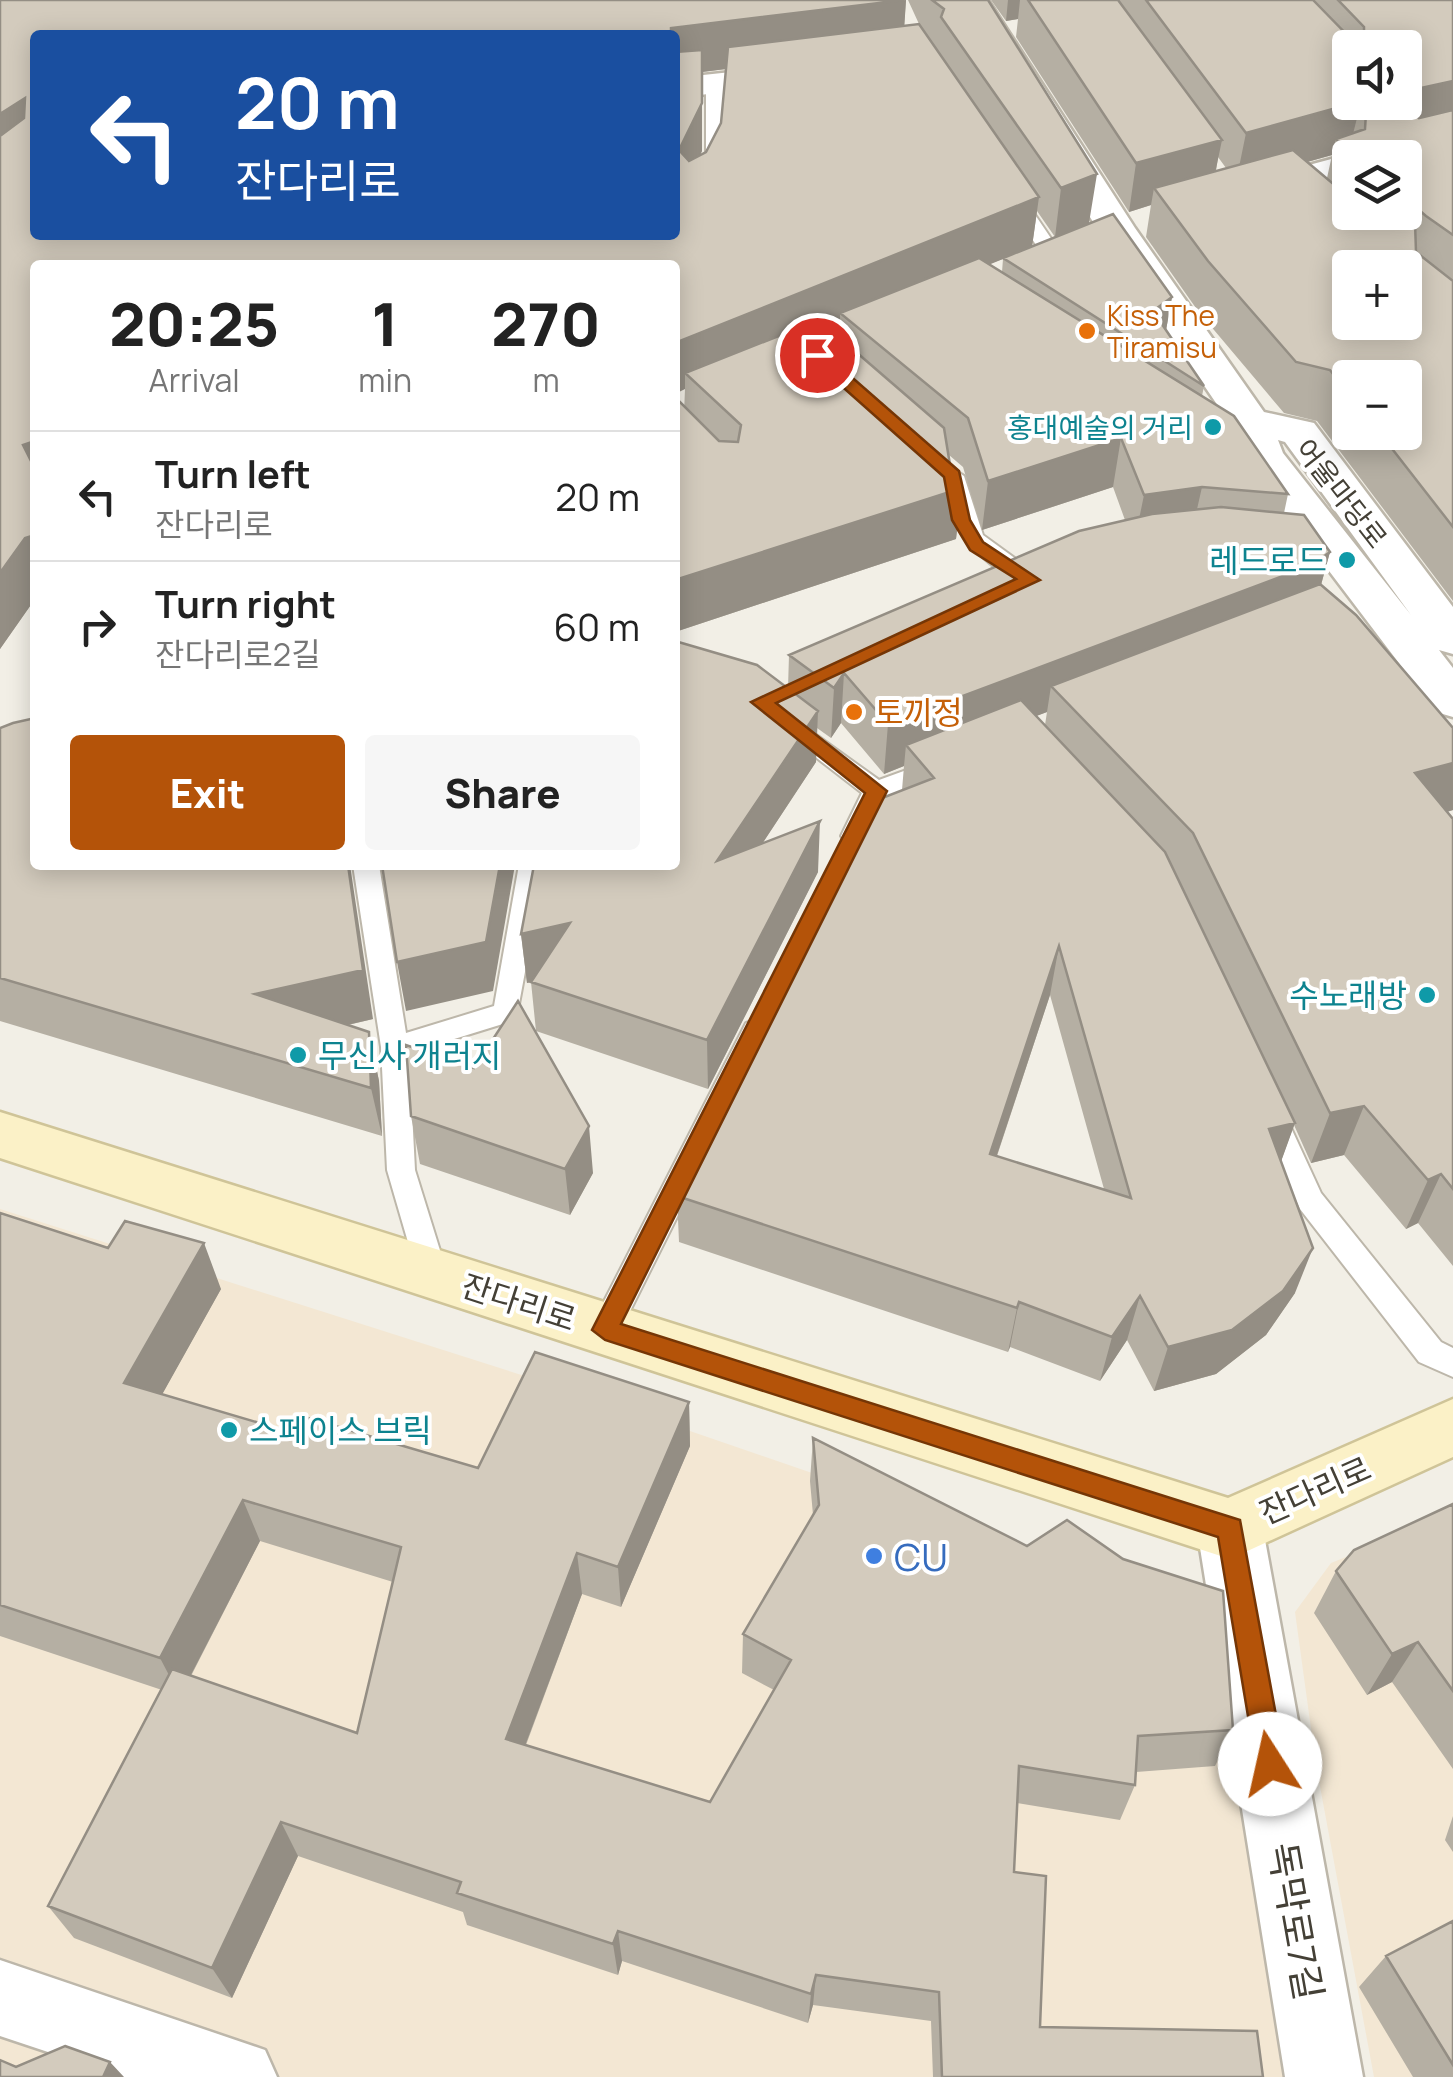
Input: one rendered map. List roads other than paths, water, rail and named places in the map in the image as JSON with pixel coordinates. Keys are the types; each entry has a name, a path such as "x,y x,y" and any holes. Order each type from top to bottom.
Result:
{"street":[{"path":"972,0 1000,30 1134,225 1250,422 1226,455 1442,719"},
{"path":"680,88 827,71"},
{"path":"1224,194 1332,170"},
{"path":"1289,181 1318,206"},
{"path":"1038,265 1134,225"},
{"name":"어울마당로","path":"1250,422 1299,432 1453,639"},
{"name":"잔다리로","path":"0,1135 1230,1529 1453,1428"},
{"name":"독막로7길","path":"1230,1529 1324,2077"},
{"path":"0,1998 238,2077"}],"lane":[{"path":"700,185 716,152 715,84"},
{"path":"1003,182 1038,265"},
{"path":"939,463 953,475 961,520 976,546 1029,581"},
{"path":"761,702 876,791"},
{"path":"842,860 876,791 966,757"},
{"name":"잔다리로","path":"367,870 395,1047 401,1170 432,1273"},
{"path":"395,1047 506,1013 531,870"},
{"path":"605,1330 764,1015"},
{"path":"1262,1094 1310,1200 1430,1352 1453,1363"}],"place":[{"name":"Kiss The Tiramisu","path":"1087,331"},
{"name":"홍대예술의 거리","path":"1213,427"},
{"name":"레드로드","path":"1347,560"},
{"name":"토끼정","path":"854,712"},
{"name":"수노래방","path":"1427,995"},
{"name":"무신사 개러지","path":"298,1055"},
{"name":"스페이스 브릭","path":"229,1430"},
{"name":"CU","path":"874,1556"}]}
